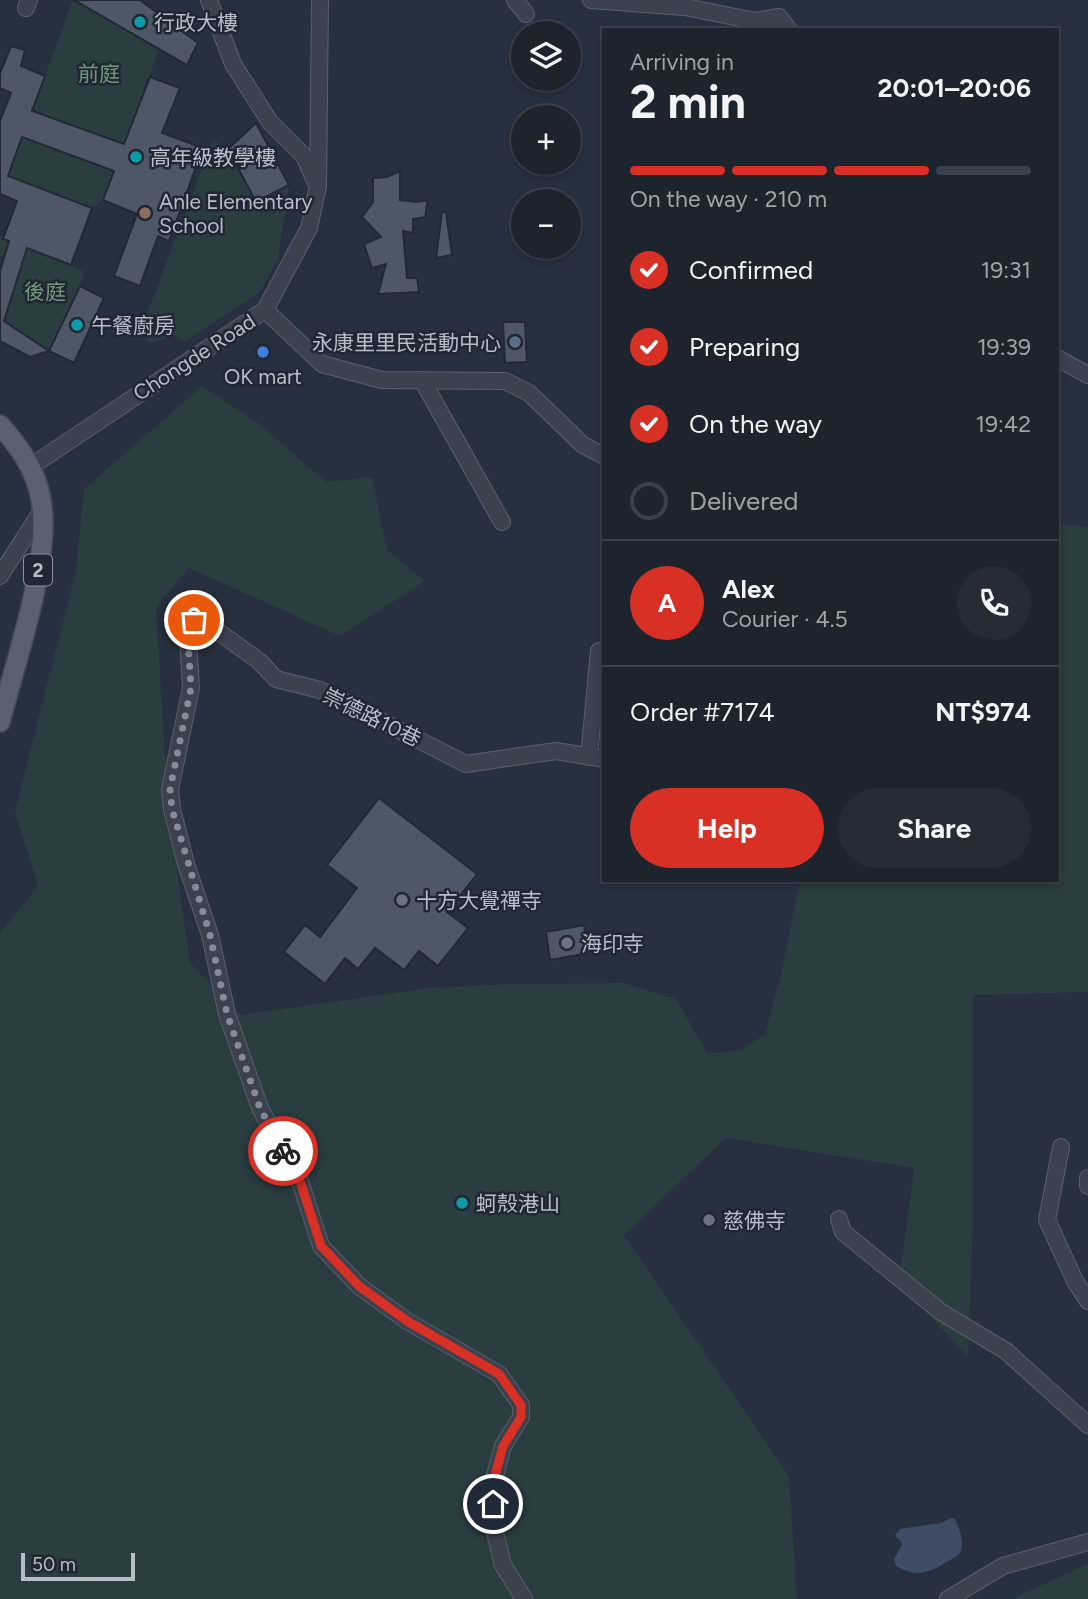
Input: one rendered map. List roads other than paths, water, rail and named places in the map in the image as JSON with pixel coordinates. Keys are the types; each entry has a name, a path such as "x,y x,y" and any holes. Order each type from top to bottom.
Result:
{"main road":[{"name":"2","path":"0,425 30,467 43,509 40,566 0,722"}],"street":[{"path":"209,0 233,64 270,122 304,156 318,186"},
{"name":"Chongde Road","path":"30,467 265,310 309,228 318,186 320,0"},
{"path":"515,0 526,14"},
{"path":"591,0 685,7 755,21 779,17 787,28"},
{"path":"265,310 322,364 382,380 505,381 529,393 583,445 602,455"},
{"path":"1059,359 1088,375"},
{"path":"422,380 502,522"},
{"path":"0,576 43,509"},
{"name":"崇德路10巷","path":"524,1599 503,1565 493,1524 493,1483 503,1446 521,1417 521,1405 499,1374 407,1321 359,1286 321,1246 300,1181 260,1108 227,1014 210,935 172,809 170,789 191,688 187,624 194,620 209,625 260,661 276,679 320,690 466,764 556,751 596,758"},
{"path":"596,758 599,651"},
{"path":"1060,1147 1047,1220 1075,1281 1088,1301"},
{"path":"1088,1178 1088,1186"},
{"path":"839,1219 843,1231 941,1312 1006,1350 1088,1425"},
{"path":"948,1599 953,1593 1003,1566 1088,1542"}],"water":[{"path":"955,1519 962,1538 962,1548 958,1555 935,1569 923,1572 910,1572 896,1566 894,1559 902,1545 895,1536 900,1529 941,1523"}],"place":[{"name":"行政大樓","path":"140,22"},
{"name":"高年級教學樓","path":"136,157"},
{"name":"Anle Elementary School","path":"145,213"},
{"name":"午餐廚房","path":"77,325"},
{"name":"永康里里民活動中心","path":"515,342"},
{"name":"OK mart","path":"263,352"},
{"name":"十方大覺禪寺","path":"402,900"},
{"name":"海印寺","path":"567,943"},
{"name":"蚵殼港山","path":"462,1203"},
{"name":"慈佛寺","path":"709,1220"}],"park label":[{"name":"前庭","path":"99,73"},
{"name":"後庭","path":"45,291"}]}
